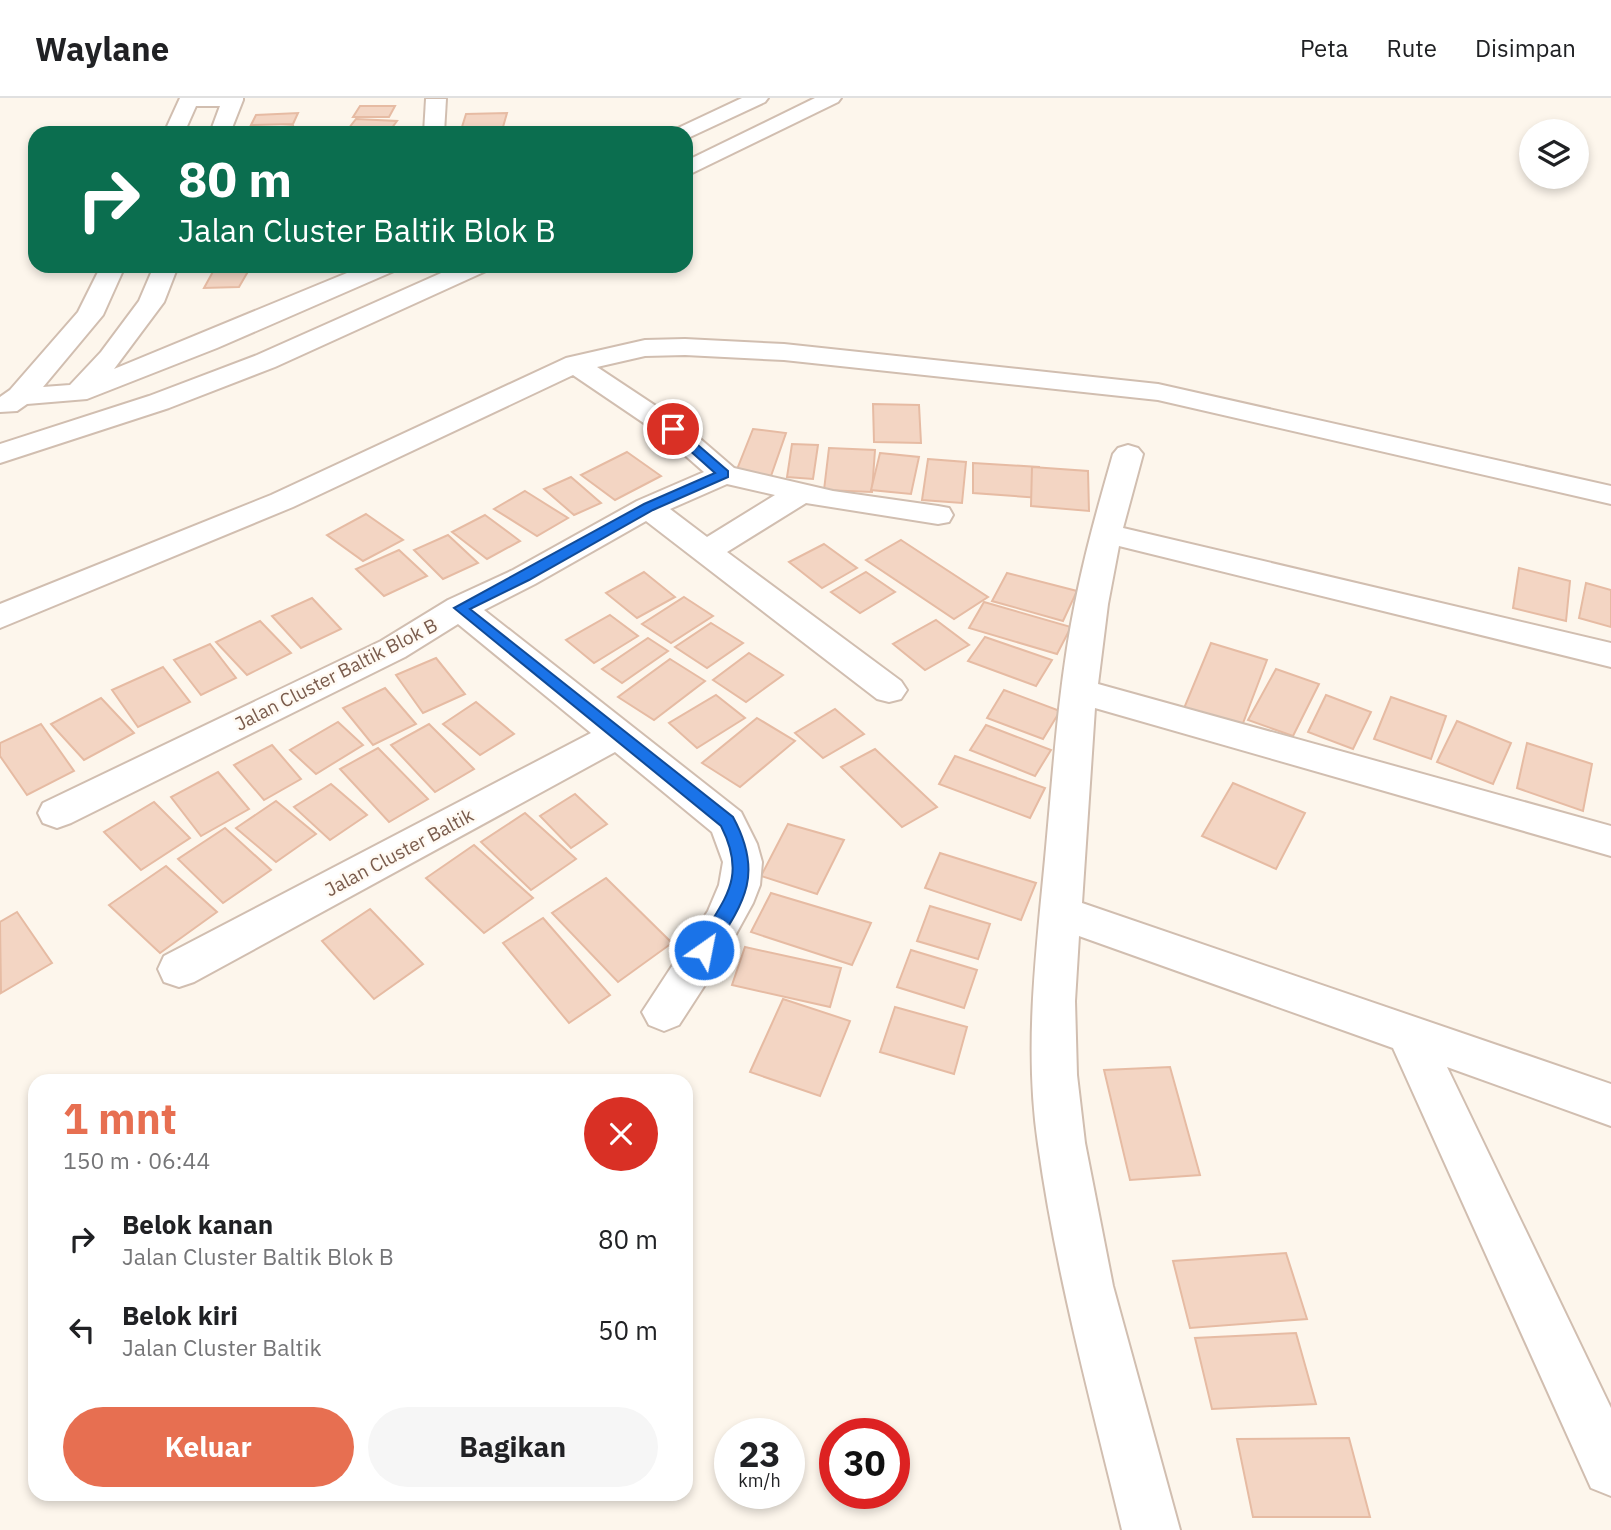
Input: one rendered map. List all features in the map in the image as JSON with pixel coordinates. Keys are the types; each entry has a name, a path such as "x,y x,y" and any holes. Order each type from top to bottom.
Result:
{"street":[{"path":"693,128 758,98"},
{"path":"693,166 831,98"},
{"path":"177,126 190,99 233,99 223,126"},
{"path":"434,126 436,99"},
{"path":"10,403 90,315 110,273"},
{"path":"0,449 77,393 110,358 151,302 163,273"},
{"path":"10,403 77,393 208,342 370,273"},
{"path":"0,454 159,402 266,361 461,273"},
{"path":"0,617 282,501 575,364 645,348 723,349 914,364 1158,392 1611,495"},
{"path":"575,364 673,429 724,474 800,493 938,515"},
{"path":"1128,454 1106,533 1091,604 1079,691 1052,1001 1054,1075 1061,1143 1088,1286 1151,1530"},
{"name":"Jalan Cluster Baltik Blok B","path":"57,813 393,649 460,608 524,577 648,507 724,474"},
{"path":"706,551 800,493"},
{"path":"648,507 889,690"},
{"path":"1106,533 1611,655"},
{"path":"460,608 727,822 738,844 743,869 731,908 663,1012"},
{"path":"1079,691 1611,841"},
{"name":"Jalan Cluster Baltik","path":"179,969 619,734"},
{"path":"1059,912 1611,1105"},
{"path":"1409,1034 1611,1468"}],"building":[{"path":"360,106 395,106 389,117 353,117"},
{"path":"298,113 293,124 251,125 256,115"},
{"path":"507,113 503,126 462,126 466,114"},
{"path":"356,119 397,121 393,126 350,126"},
{"path":"212,273 247,273 239,287 204,288"},
{"path":"873,404 919,405 921,443 874,442"},
{"path":"753,429 786,433 771,476 736,472"},
{"path":"792,444 818,445 813,479 787,477"},
{"path":"829,448 875,450 872,492 824,490"},
{"path":"627,452 661,476 615,500 581,475"},
{"path":"880,453 919,457 911,494 871,490"},
{"path":"928,459 966,462 962,503 922,500"},
{"path":"973,463 1039,467 1040,498 973,493"},
{"path":"1032,467 1088,471 1089,511 1031,506"},
{"path":"571,477 601,503 574,515 544,489"},
{"path":"525,491 568,518 537,536 494,509"},
{"path":"366,514 403,540 363,561 327,535"},
{"path":"485,515 520,541 487,559 452,532"},
{"path":"448,535 478,563 443,579 414,550"},
{"path":"901,540 988,597 954,619 866,560"},
{"path":"824,544 857,568 822,588 789,562"},
{"path":"399,550 427,576 384,596 356,569"},
{"path":"1519,568 1570,581 1566,621 1513,608"},
{"path":"644,572 675,597 637,618 606,593"},
{"path":"866,572 895,592 860,613 831,592"},
{"path":"1007,573 1077,591 1063,621 992,601"},
{"path":"1586,583 1611,590 1611,627 1579,618"},
{"path":"684,597 713,616 671,643 642,624"},
{"path":"312,598 341,629 301,648 272,616"},
{"path":"984,602 1071,627 1057,654 969,628"},
{"path":"610,615 638,636 594,663 566,640"},
{"path":"936,620 969,645 925,670 893,644"},
{"path":"260,621 291,653 247,675 216,642"},
{"path":"711,623 743,643 707,668 675,647"},
{"path":"985,637 1052,660 1036,686 968,661"},
{"path":"648,638 668,651 622,683 602,669"},
{"path":"1211,643 1267,660 1240,731 1182,713"},
{"path":"210,644 236,678 201,695 174,660"},
{"path":"749,653 783,675 746,702 713,680"},
{"path":"436,658 465,694 423,713 396,675"},
{"path":"670,659 705,681 654,720 618,697"},
{"path":"163,667 190,702 138,727 112,690"},
{"path":"1276,669 1319,684 1293,736 1248,720"},
{"path":"385,688 416,724 373,745 343,708"},
{"path":"1004,690 1060,711 1043,739 987,718"},
{"path":"716,695 745,718 697,748 669,723"},
{"path":"1326,695 1371,712 1353,749 1308,732"},
{"path":"1391,697 1446,716 1431,759 1374,739"},
{"path":"101,698 134,733 84,760 51,724"},
{"path":"476,702 514,734 480,755 443,724"},
{"path":"835,709 864,734 823,758 795,733"},
{"path":"757,718 795,741 740,787 702,763"},
{"path":"1457,721 1511,743 1493,784 1437,762"},
{"path":"338,722 363,745 316,774 290,750"},
{"path":"41,724 74,771 27,795 0,756 0,743"},
{"path":"429,724 474,769 435,792 391,745"},
{"path":"986,725 1051,750 1035,776 970,750"},
{"path":"1527,743 1592,764 1583,811 1517,788"},
{"path":"272,745 301,779 264,800 234,765"},
{"path":"378,748 428,799 389,822 340,769"},
{"path":"875,749 937,807 902,827 841,767"},
{"path":"955,756 1045,788 1030,818 939,784"},
{"path":"218,772 249,809 201,836 171,797"},
{"path":"1233,783 1305,813 1276,869 1202,836"},
{"path":"331,784 367,815 330,840 294,807"},
{"path":"575,794 607,824 571,848 540,816"},
{"path":"276,801 316,834 276,862 236,828"},
{"path":"154,802 190,838 141,870 104,832"},
{"path":"525,813 576,859 531,890 481,842"},
{"path":"788,824 844,840 817,894 761,876"},
{"path":"225,828 271,870 223,903 178,859"},
{"path":"474,845 533,898 484,933 426,878"},
{"path":"940,853 1036,883 1021,920 925,888"},
{"path":"166,866 217,912 160,953 109,905"},
{"path":"606,878 672,943 618,982 552,913"},
{"path":"771,893 871,923 852,965 751,932"},
{"path":"930,906 990,924 978,959 917,941"},
{"path":"370,909 423,964 374,999 322,941"},
{"path":"17,912 52,963 1,993 0,922"},
{"path":"543,918 610,995 569,1023 503,943"},
{"path":"745,947 841,968 830,1007 732,985"},
{"path":"911,950 977,970 964,1008 897,987"},
{"path":"783,999 850,1021 820,1096 750,1072"},
{"path":"895,1007 967,1027 954,1074 880,1052"},
{"path":"1170,1067 1200,1175 1130,1180 1104,1070"},
{"path":"1286,1253 1307,1319 1190,1328 1173,1261"},
{"path":"1296,1333 1316,1404 1212,1409 1195,1338"},
{"path":"1349,1438 1370,1517 1253,1517 1237,1439"}],"route":[{"path":"673,429 724,474 648,507 524,577 460,608 727,822 738,844 743,869 731,908 704,950"}]}
